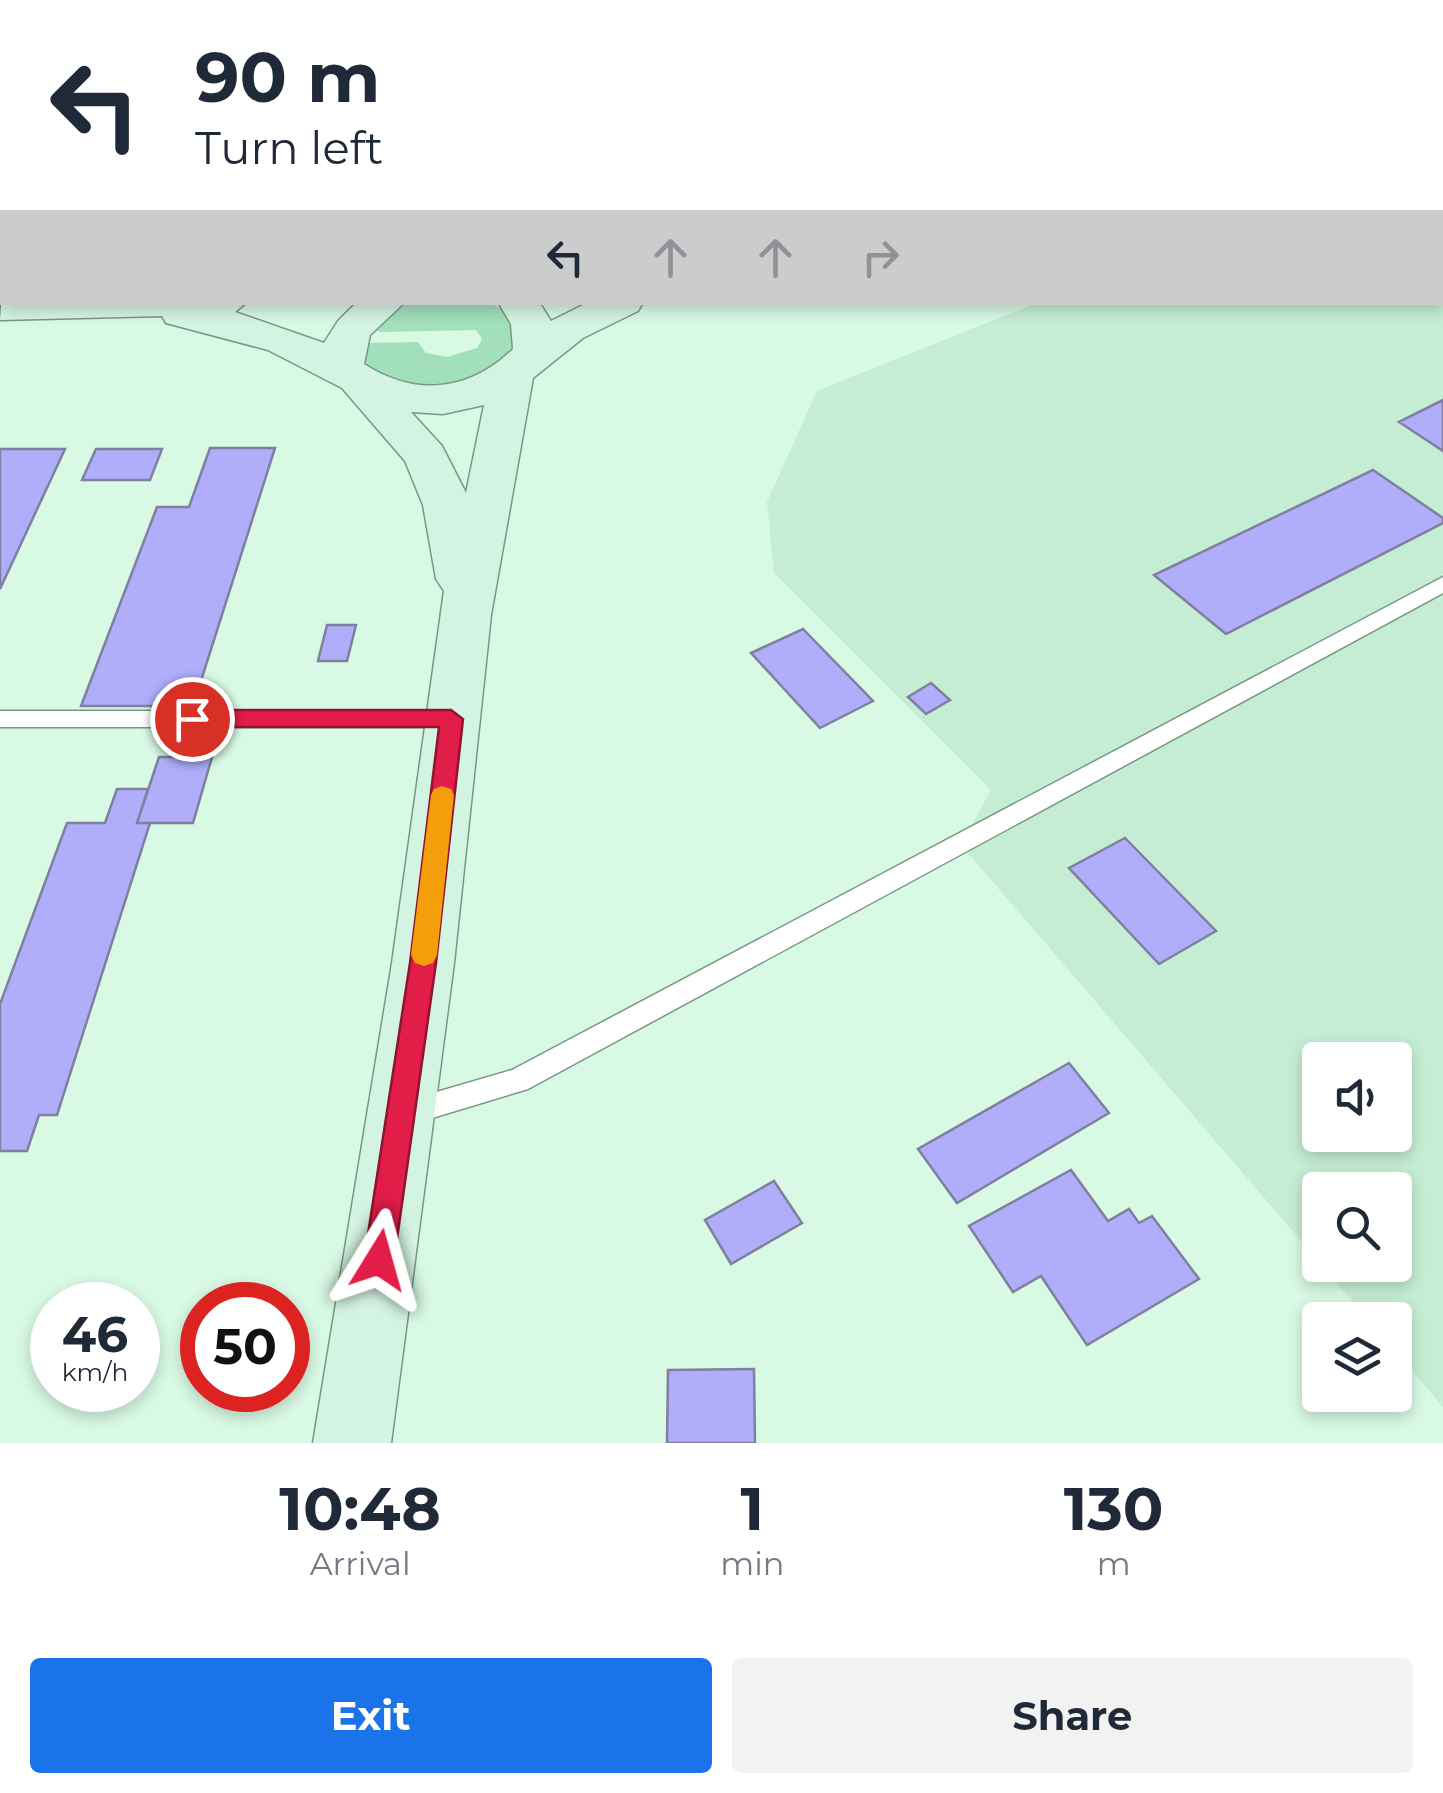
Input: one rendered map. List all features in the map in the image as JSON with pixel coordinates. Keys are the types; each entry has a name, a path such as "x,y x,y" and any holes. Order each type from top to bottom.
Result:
{"main road":[{"path":"0,308 128,305 260,330 304,347 385,396 427,401 465,397 523,365 568,329 618,305"},
{"path":"381,305 349,331 342,350 351,376 426,456 447,505 465,615"},
{"path":"352,1443 423,963 465,615 532,324 520,305"}],"lane":[{"path":"400,1114 518,1080 1443,584"},
{"path":"0,719 451,719"}],"shaded area":[{"path":"398,305 494,305 516,318 515,361 446,391 388,386 357,360 367,343 418,342 426,353 447,357 477,348 482,339 476,330 380,332 367,325"},
{"path":"1032,305 1443,305 1443,1407 1412,1371 1412,1302 1353,1302 1336,1282 1412,1282 1412,1172 1302,1172 1302,1242 961,845 991,790 774,573 767,502 817,391"}],"building":[{"path":"1443,400 1443,451 1399,422"},
{"path":"210,448 275,448 193,706 81,706 157,507 189,507"},
{"path":"0,449 65,449 0,589"},
{"path":"96,449 162,449 150,480 82,480"},
{"path":"1373,470 1443,518 1443,523 1226,634 1154,575"},
{"path":"327,625 356,625 347,661 318,661"},
{"path":"803,629 873,701 820,728 751,653"},
{"path":"931,683 950,700 926,714 908,697"},
{"path":"159,757 212,757 193,823 137,823"},
{"path":"117,789 148,789 137,823 150,823 57,1115 39,1115 27,1151 0,1151 0,1004 67,823 105,823"},
{"path":"1125,838 1216,931 1159,964 1069,868"},
{"path":"1069,1063 1109,1113 957,1203 918,1149"},
{"path":"1071,1170 1108,1221 1129,1209 1139,1223 1152,1216 1199,1279 1087,1345 1041,1276 1013,1292 969,1226"},
{"path":"774,1181 802,1223 731,1264 705,1220"},
{"path":"754,1369 755,1443 667,1443 668,1370"}],"slow traffic":[{"path":"424,955 442,795"}],"route":[{"path":"192,719 451,719 423,963 379,1260"}]}
